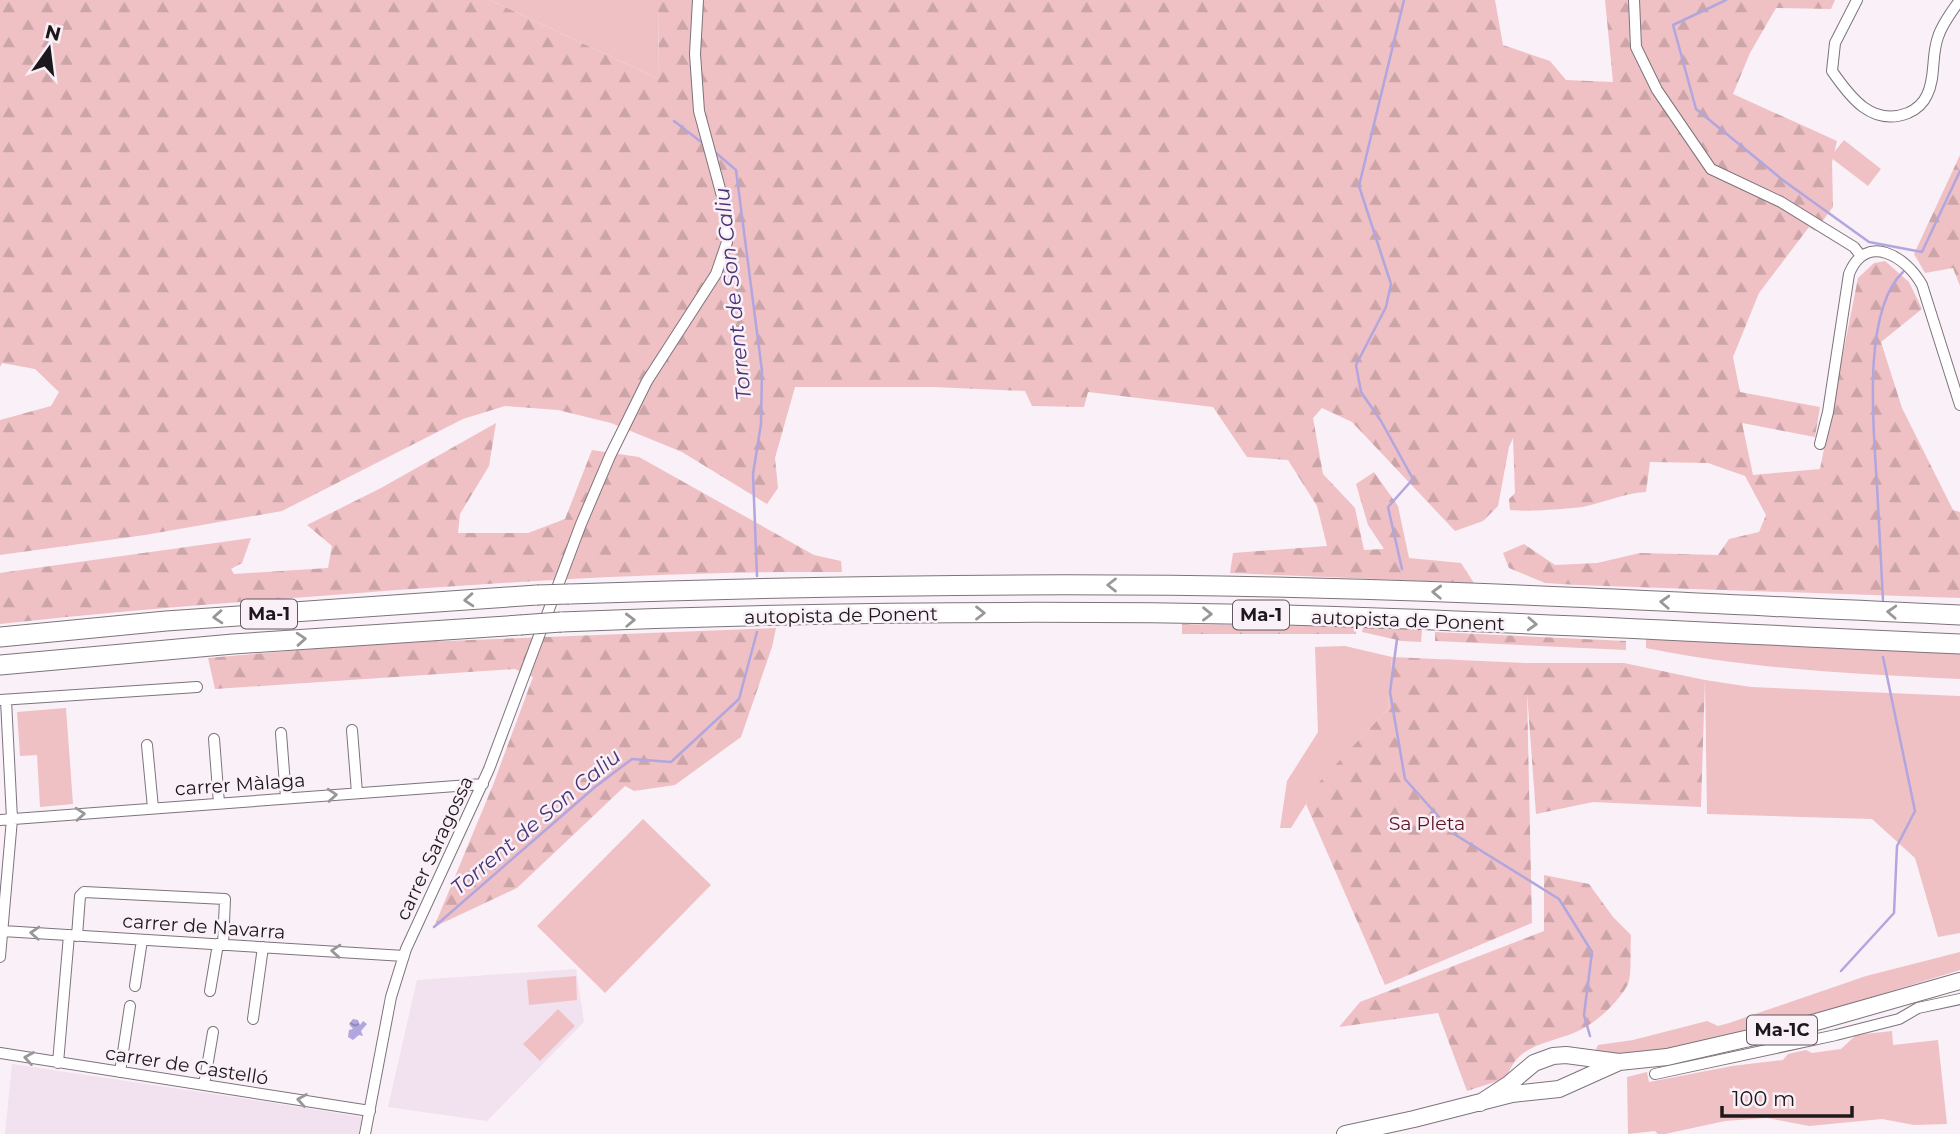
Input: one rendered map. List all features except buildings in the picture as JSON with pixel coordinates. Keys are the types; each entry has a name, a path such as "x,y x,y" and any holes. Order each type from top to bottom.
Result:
{"highway":[{"name":"autopista de Ponent","path":"564,589 1196,585 1484,594 1960,615"},
{"name":"Ma-1","path":"0,637 166,621 537,595 564,589"},
{"name":"autopista de Ponent","path":"233,644 561,622 956,613 1246,615 1500,623 1960,644"},
{"name":"Ma-1","path":"0,665 233,644"},
{"path":"0,676 60,666 177,656 233,644"}],"main road":[{"name":"Ma-1C","path":"1480,1103 1526,1069 1553,1058 1566,1055 1619,1062 1667,1057 1802,1026 1960,980"},
{"path":"1553,1058 1569,1064 1571,1070 1571,1076 1559,1088 1544,1085 1538,1076 1540,1066 1553,1058"},
{"name":"Ma-1C","path":"1345,1134 1512,1094 1559,1088 1619,1062"}],"street":[{"name":"carrer Saragossa","path":"365,1134 391,997 404,956 483,784 529,667 564,589 610,456 647,381 716,274 727,242 726,211 698,111 695,54 698,0"},
{"path":"1633,0 1636,47 1657,90 1711,169 1781,202 1854,247 1861,256"},
{"path":"1857,0 1835,43 1832,71 1849,96 1873,114 1885,118 1898,117 1918,109 1927,95 1933,75 1937,38 1960,0"},
{"path":"1820,444 1828,412 1849,274 1853,264 1870,252 1894,256 1914,270 1922,285 1960,405"},
{"path":"0,957 12,819 3,700 197,687"},
{"path":"352,730 357,793"},
{"path":"281,733 286,798"},
{"path":"214,739 219,803"},
{"path":"147,745 153,808"},
{"name":"carrer Màlaga","path":"0,820 483,784"},
{"path":"58,1063 73,935 80,896 84,892 225,900 221,944 210,991"},
{"name":"carrer de Navarra","path":"3,931 404,956"},
{"path":"135,986 142,940"},
{"path":"253,1019 263,947"},
{"path":"1655,1074 1849,1032 1899,1018 1918,1008 1960,999"},
{"path":"120,1073 130,1006"},
{"path":"204,1085 213,1032"},
{"name":"carrer de Castelló","path":"0,1053 370,1111"}],"shaded area":[{"path":"576,969 584,1022 487,1121 388,1107 417,980"},
{"path":"12,1064 362,1117 359,1134 5,1134"}],"green space":[{"path":"0,0 490,0 659,79 658,0 1495,0 1503,45 1550,61 1566,80 1613,82 1605,0 1835,0 1831,9 1776,8 1750,53 1733,94 1837,141 1832,162 1833,207 1815,231 1809,227 1759,293 1733,357 1740,392 1820,407 1815,437 1742,423 1753,475 1820,469 1858,278 1874,263 1885,261 1909,282 1922,309 1881,342 1902,408 1953,510 1960,512 1960,598 1545,583 1509,568 1503,553 1524,544 1555,565 1597,563 1640,553 1718,555 1729,539 1759,532 1766,515 1745,476 1708,463 1650,462 1646,492 1582,507 1510,510 1509,499 1515,493 1513,438 1498,506 1483,521 1455,531 1352,422 1322,408 1313,418 1323,474 1355,508 1364,550 1384,549 1368,525 1356,484 1374,472 1398,506 1409,558 1461,563 1474,583 1230,573 1233,553 1327,546 1317,506 1288,460 1247,457 1213,407 1088,392 1084,407 1032,406 1025,391 933,387 795,387 775,458 778,488 767,504 682,452 611,423 558,410 505,406 463,419 282,511 145,535 0,555 0,420 51,406 59,392 35,369 2,363 0,367"},
{"path":"490,0 658,0 659,79"},
{"path":"1844,140 1881,169 1868,186 1830,157"},
{"path":"1960,155 1960,286 1953,268 1925,273 1914,254"},
{"path":"496,423 489,466 460,514 458,533 528,533 565,519 592,450 639,457 814,555 841,561 842,572 660,575 480,585 180,607 0,624 0,573 251,538 242,563 231,569 234,574 328,568 332,546 307,525 381,488"},
{"path":"1182,624 1355,627 1356,634 1182,634"},
{"path":"1363,627 1422,630 1421,642 1402,641 1362,632"},
{"path":"776,628 741,737 675,785 634,791 625,786 517,888 434,927 493,785 533,677 515,669 215,689 208,658 369,644"},
{"path":"1435,632 1626,641 1626,650 1435,641"},
{"path":"1646,637 1960,653 1960,679 1841,673 1724,661 1646,648"},
{"path":"1345,646 1392,657 1388,709 1308,795 1306,804 1291,828 1280,828 1287,781 1318,732 1315,647"},
{"name":"Sa Pleta","path":"1392,657 1526,663 1624,663 1705,680 1701,807 1593,802 1536,814 1527,693 1532,923 1385,985 1306,804 1307,795 1388,709"},
{"path":"1705,680 1751,687 1960,696 1960,933 1938,937 1915,858 1872,819 1707,814"},
{"path":"66,708 73,804 40,807 37,755 20,756 17,712"},
{"path":"643,819 711,885 605,993 537,926"},
{"path":"1544,875 1589,884 1613,917 1631,935 1628,984 1598,1018 1576,1032 1525,1052 1511,1067 1507,1078 1467,1091 1438,1013 1339,1027 1360,1002 1544,931"},
{"path":"1960,952 1960,970 1780,1023 1659,1051 1613,1054 1598,1053 1596,1049 1598,1045 1633,1040 1707,1021 1718,1026 1866,976"},
{"path":"576,976 577,1000 529,1005 527,980"},
{"path":"558,1009 575,1026 540,1061 523,1044"},
{"path":"1892,1031 1893,1045 1938,1040 1947,1124 1914,1125 1882,1119 1809,1126 1767,1118 1725,1121 1665,1134 1655,1131 1628,1134 1627,1077 1647,1072 1649,1082 1732,1066 1783,1060 1788,1054 1806,1050 1812,1053 1841,1049 1856,1035"}],"water":[{"path":"353,1019 358,1020 360,1025 363,1021 367,1024 361,1031 363,1036 359,1035 353,1040 348,1037 349,1030 353,1029 349,1024"}],"waterway":[{"path":"1402,569 1388,507 1413,479 1381,421 1361,392 1356,365 1386,307 1391,284 1359,186 1404,0"},
{"path":"1726,0 1673,25 1696,109 1784,181 1869,242 1922,252 1960,171"},
{"name":"Torrent de Son Caliu","path":"674,121 705,145"},
{"name":"Torrent de Son Caliu","path":"716,153 736,170 762,371 761,424 753,474 757,576"},
{"path":"1883,600 1873,374 1881,315 1890,290 1903,272"},
{"name":"Torrent de Son Caliu","path":"434,927 595,787 632,759 671,762 739,699 757,632"},
{"path":"1397,639 1390,692 1405,779 1454,834 1559,899 1592,952 1584,1015 1590,1036"},
{"path":"1841,971 1894,913 1897,846 1915,811 1883,657"}]}
